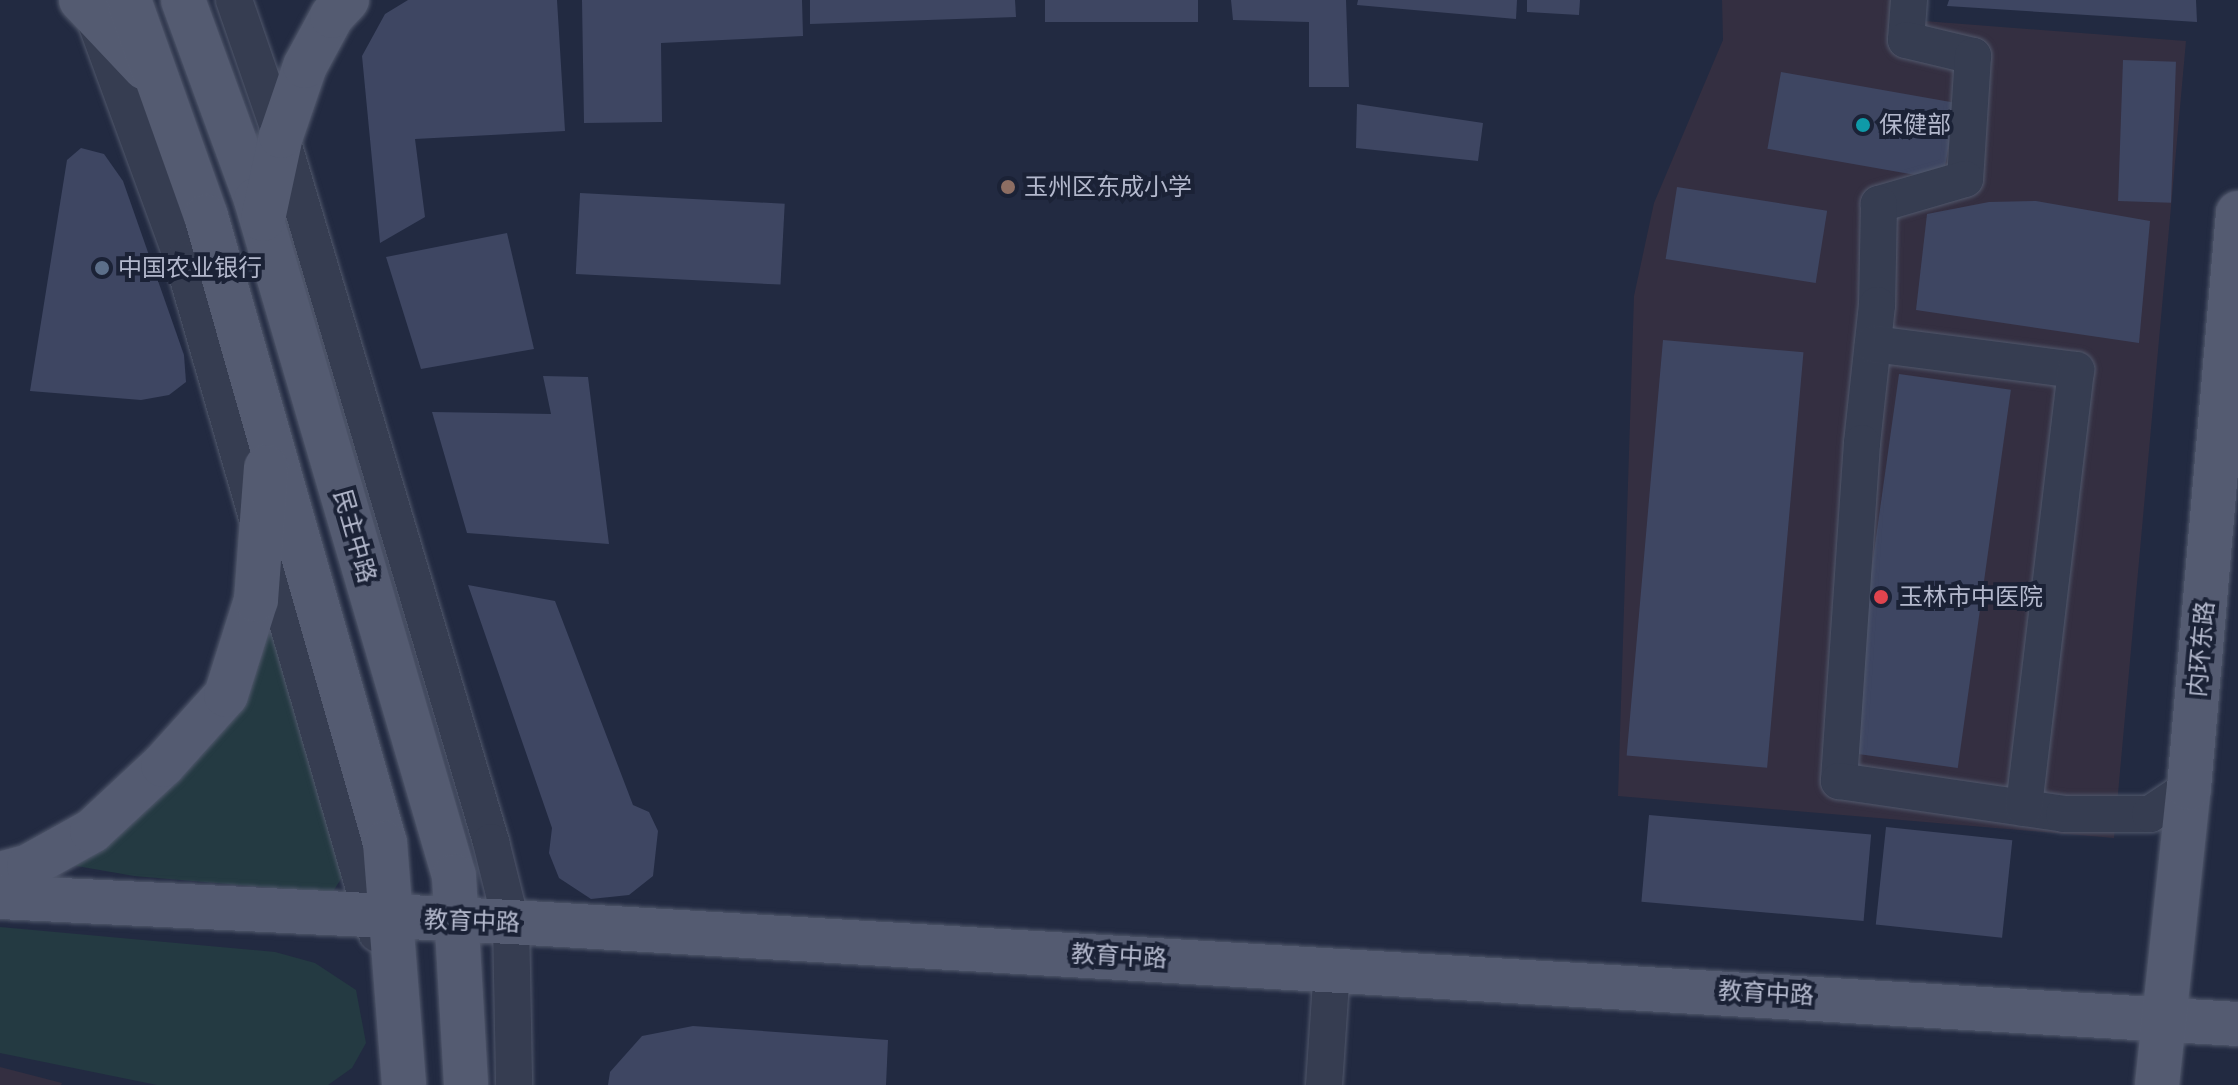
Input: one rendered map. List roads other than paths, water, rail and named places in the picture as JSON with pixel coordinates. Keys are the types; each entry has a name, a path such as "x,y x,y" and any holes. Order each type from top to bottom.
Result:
{"main road":[{"name":"民主中路","path":"183,0 263,223 454,876 466,1085"},
{"path":"263,223 281,136 305,66 332,16 347,0"},
{"path":"97,2 162,94 206,216 385,843 384,919 404,1085"},
{"name":"内环东路","path":"2157,1085 2189,788 2238,213"},
{"path":"0,874 29,866 92,831 163,765 226,695 256,600 269,436"},
{"name":"教育中路","path":"0,897 384,919 511,922 2165,1016 2238,1024"}],"lane":[{"path":"234,0 281,136 511,922 514,1085"},
{"path":"1909,0 1906,40 1973,56 1965,179 1879,204 1873,344 1839,781 2064,814 2150,814 2189,788"},
{"path":"97,2 183,261 261,529 384,919 386,1085"},
{"path":"1873,344 2076,370 2024,808"},
{"path":"1324,1085 1332,969"}],"place":[{"name":"保健部","path":"1863,125"},
{"name":"玉州区东成小学","path":"1008,187"},
{"name":"中国农业银行","path":"102,268"},
{"name":"玉林市中医院","path":"1881,597"}]}
